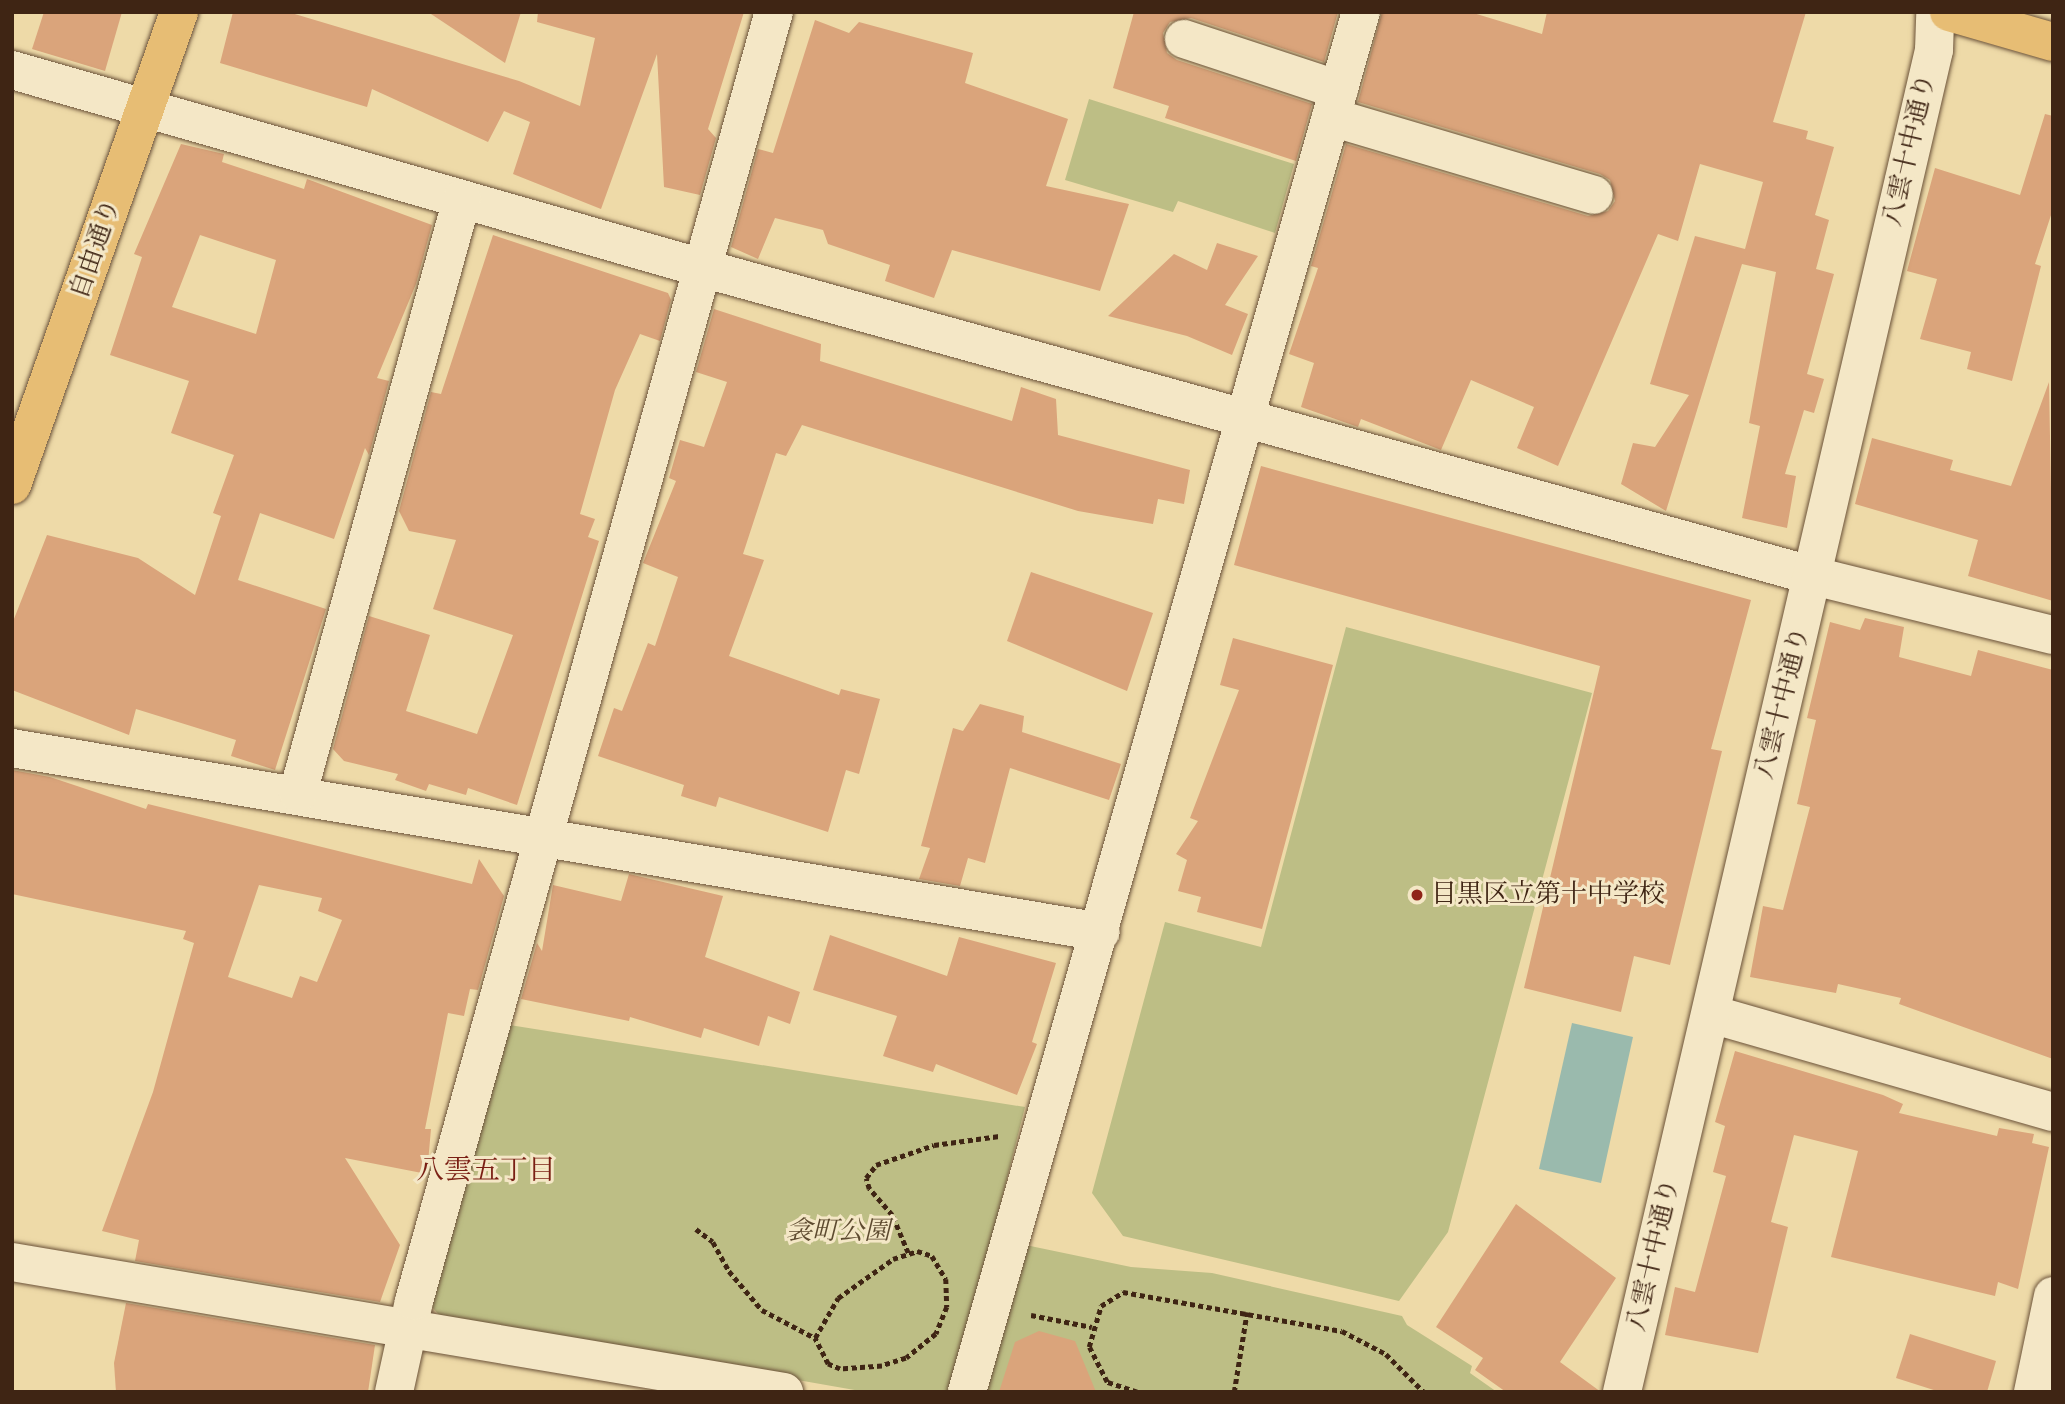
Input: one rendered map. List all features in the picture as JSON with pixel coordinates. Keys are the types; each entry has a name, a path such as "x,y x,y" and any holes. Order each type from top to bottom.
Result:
{"main road":[{"name":"自由通り","path":"12,485 179,12"},
{"path":"1948,12 2053,42"}],"street":[{"path":"394,1392 405,1332 547,834 774,12"},
{"path":"967,1392 1034,1147 1101,932 1361,12"},
{"name":"八雲十中通り","path":"1622,1392 1814,576 1934,50 1935,12"},
{"path":"1184,39 1335,104 1594,195"},
{"path":"12,70 702,268 1247,416 1814,576 2053,635"},
{"path":"299,793 462,199"},
{"path":"12,748 547,834 1101,932"},
{"path":"1711,1014 2053,1112"},
{"path":"12,1262 405,1332 784,1392"},
{"path":"2033,1392 2053,1296"}],"path":[{"path":"908,1253 892,1215 869,1189 866,1178 876,1165 934,1145 999,1136 1034,1147"},
{"path":"696,1230 713,1242 729,1271 762,1310 815,1338"},
{"path":"908,1253 932,1256 948,1286 947,1307 923,1347 882,1366 840,1369 820,1356 815,1338 838,1298 908,1253"},
{"path":"1137,1392 1107,1382 1097,1372 1089,1347 1092,1327 1101,1306 1123,1292 1247,1312 1366,1341 1424,1392"},
{"path":"989,1306 1092,1327"},
{"path":"1234,1392 1247,1312"}],"green space":[{"path":"1089,99 1294,164 1275,233 1178,201 1173,212 1065,180"},
{"path":"1346,627 1592,693 1448,1232 1399,1301 1123,1236 1092,1193 1165,922 1261,947"},
{"name":"衾町公園","path":"504,1024 1025,1107 992,1238 1131,1267 1212,1273 1402,1316 1407,1325 1472,1366 1470,1373 1497,1392 979,1392 953,1387 944,1392 866,1392 441,1317 424,1298"}],"shaded area":[{"path":"1572,1023 1633,1037 1601,1183 1539,1169"}],"building":[{"path":"44,12 122,12 105,71 32,49"},
{"path":"233,12 288,12 519,81 580,106 595,38 537,22 538,12 744,12 708,129 716,138 700,195 664,187 657,54 601,209 513,174 530,122 504,111 488,142 372,89 367,107 220,63"},
{"path":"428,12 521,12 505,63"},
{"path":"1134,12 1338,12 1324,62 1191,18 1170,22 1163,33 1167,53 1177,60 1312,104 1296,161 1165,118 1169,106 1113,88"},
{"path":"1382,12 1470,12 1542,34 1547,12 1806,12 1773,122 1808,131 1806,139 1834,147 1815,215 1829,220 1816,269 1834,274 1807,374 1824,379 1814,413 1804,410 1785,474 1796,476 1787,528 1742,518 1760,426 1749,423 1776,272 1742,264 1666,511 1621,484 1633,443 1655,447 1689,395 1650,384 1695,236 1745,249 1763,182 1700,164 1678,241 1658,234 1558,466 1517,448 1534,407 1471,380 1441,450 1361,419 1358,427 1301,407 1314,363 1289,354 1318,268 1311,266 1346,144 1588,216 1608,211 1615,201 1610,180 1600,174 1358,102"},
{"path":"815,20 849,33 859,22 973,53 965,83 1068,119 1046,186 1129,204 1100,291 952,250 934,298 885,281 890,265 828,244 823,230 775,218 758,259 731,247 758,149 773,153"},
{"path":"2045,114 2053,116 2053,209 2035,264 2041,266 2012,381 1967,369 1971,352 1920,339 1937,279 1907,271 1935,168 2020,195"},
{"path":"181,144 224,154 222,162 304,189 307,179 432,225 416,284 377,378 389,381 369,455 365,448 334,539 260,513 238,580 326,609 275,770 231,756 236,740 136,709 129,735 12,690 12,624 47,535 138,558 195,595 221,516 213,513 234,455 171,433 189,381 110,355 142,257 134,254","holes":["200,235 276,260 256,334 172,307"]},
{"path":"493,235 668,293 671,300 660,341 640,334 615,390 580,514 595,519 588,537 599,541 517,805 468,788 466,795 429,784 426,791 395,780 398,774 344,761 333,749 369,616 430,635 406,711 477,734 513,635 433,609 456,540 409,531 399,511 431,392 441,394"},
{"path":"1217,243 1258,256 1225,305 1248,314 1232,355 1187,336 1108,316 1174,254 1207,270"},
{"path":"714,309 821,344 820,361 1012,421 1021,387 1056,399 1058,435 1190,470 1184,504 1158,499 1153,524 1078,511 802,425 786,456 776,453 743,554 764,560 729,656 839,695 841,689 880,699 859,774 846,770 828,832 719,797 716,807 681,796 684,785 598,756 614,708 622,711 648,643 655,646 678,577 643,563 676,481 669,478 680,440 704,447 727,382 696,372"},
{"path":"2049,382 2053,601 1968,576 1978,540 1855,504 1872,438 1953,460 1950,470 2011,486"},
{"path":"1261,466 1751,600 1711,749 1722,751 1670,965 1634,956 1621,1012 1524,988 1600,666 1234,565"},
{"path":"1031,572 1153,613 1127,691 1007,641"},
{"path":"1865,618 1904,627 1899,657 1971,676 1978,650 2053,670 2053,1059 1899,1004 1901,998 1838,984 1836,993 1750,977 1763,906 1783,910 1810,807 1797,804 1816,720 1807,718 1830,622 1860,630"},
{"path":"1233,638 1333,665 1262,929 1197,912 1201,897 1178,891 1187,860 1176,854 1198,821 1190,818 1239,690 1220,685"},
{"path":"980,704 1024,716 1022,732 1121,764 1109,800 1010,768 985,863 968,858 960,886 919,879 930,848 921,846 953,728 963,731"},
{"path":"12,770 50,777 146,809 148,804 472,884 479,859 504,896 478,990 470,989 464,1016 448,1013 425,1129 431,1129 427,1174 345,1158 400,1245 380,1302 135,1261 139,1240 102,1231 153,1092 194,943 183,939 186,931 12,894","holes":["259,885 322,898 318,911 342,920 317,982 300,976 292,998 228,977"]},
{"path":"629,874 723,896 705,957 800,992 790,1024 768,1016 759,1046 704,1028 701,1038 630,1017 629,1021 521,999 537,943 542,951 553,885 621,901"},
{"path":"830,935 947,976 959,937 1056,963 1032,1042 1037,1044 1017,1095 936,1064 933,1072 883,1056 897,1016 813,990"},
{"path":"1735,1051 1883,1095 1903,1104 1899,1113 1997,1136 1999,1128 2034,1134 2032,1143 2049,1147 2018,1289 1998,1282 1995,1296 1831,1257 1858,1151 1794,1135 1771,1222 1788,1227 1758,1353 1665,1335 1675,1287 1695,1292 1726,1176 1713,1172 1725,1126 1715,1122"},
{"path":"1516,1204 1616,1278 1560,1362 1601,1392 1506,1392 1475,1370 1483,1358 1436,1327"},
{"path":"126,1303 375,1345 368,1392 116,1392 114,1363"},
{"path":"1039,1331 1075,1341 1096,1392 999,1392 1015,1342"},
{"path":"1910,1334 1996,1361 1987,1392 1940,1392 1896,1378"}],"place":[{"name":"目黒区立第十中学校","path":"1417,895"}],"district":[{"name":"八雲五丁目","path":"486,1172"}]}
